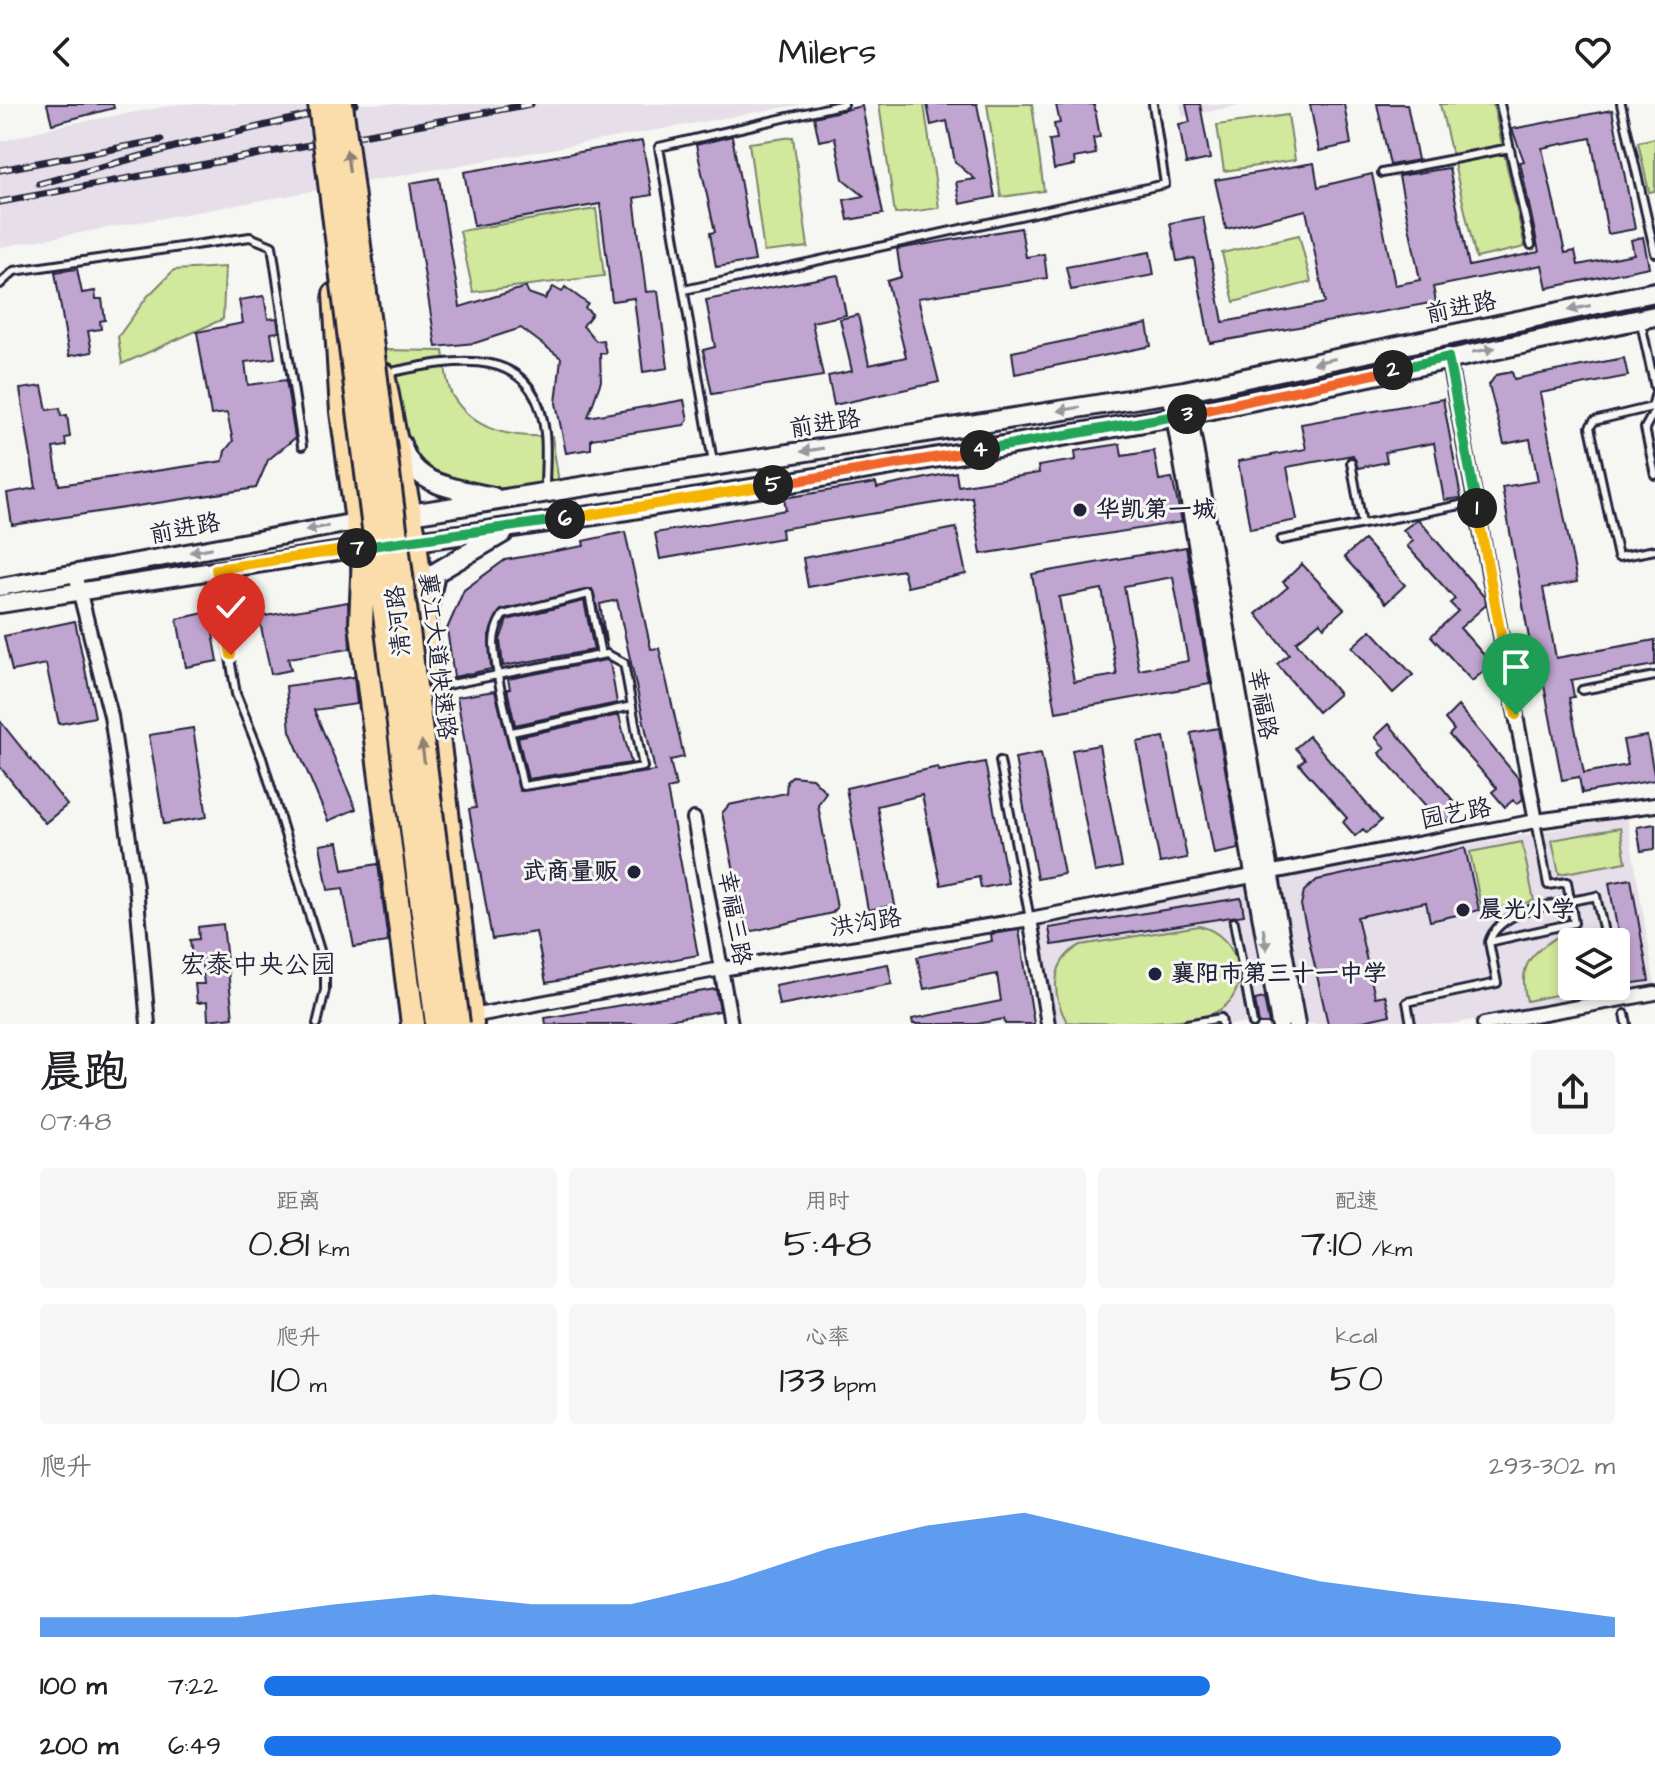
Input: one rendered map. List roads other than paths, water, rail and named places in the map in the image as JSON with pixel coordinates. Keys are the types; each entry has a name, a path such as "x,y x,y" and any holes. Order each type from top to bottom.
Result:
{"highway":[{"name":"襄江大道快速路","path":"320,104 437,1024"},
{"name":"襄江大道快速路","path":"341,104 467,1021"},
{"path":"347,318 346,414 366,570 361,624 413,1024"}],"main road":[{"name":"清河路","path":"363,214 384,373 416,541 467,1021"},
{"name":"清河路","path":"324,220 336,306 341,412 422,1024"},
{"name":"前进路","path":"356,522 1177,392 1655,292"},
{"name":"前进路","path":"360,548 516,526 1180,416 1448,357 1648,318"},
{"path":"392,413 406,460 429,482 503,499"},
{"path":"424,622 435,573 516,526"}],"street":[{"path":"1448,357 1536,821"},
{"name":"幸福路","path":"1177,392 1261,875 1280,1024"},
{"name":"前进路","path":"1,583 75,574 356,522"},
{"name":"前进路","path":"0,604 360,548"},
{"path":"75,574 111,716 136,887 148,1024"},
{"name":"园艺路","path":"1261,875 1536,821 1655,805"},
{"name":"幸福三路","path":"694,819 731,1024"},
{"name":"洪沟路","path":"467,1021 721,969 1030,919 1261,875"},
{"name":"幸福路","path":"1261,875 1296,1024"},
{"path":"1030,919 1048,1024"},
{"path":"1484,1024 1655,993"}],"lane":[{"path":"714,466 659,147 844,104"},
{"path":"684,290 1165,184 1153,104"},
{"path":"1500,104 1531,245"},
{"path":"1630,104 1622,105 1655,253"},
{"path":"1382,173 1510,148"},
{"path":"0,284 14,271 250,237 272,246 302,446"},
{"path":"1648,318 1655,388"},
{"path":"384,373 444,361 481,360 505,367 537,399 545,432 545,493"},
{"path":"1655,396 1652,407 1644,411 1594,421 1590,427 1618,557 1655,550"},
{"path":"1655,410 1645,428 1655,475"},
{"path":"1351,462 1362,524"},
{"path":"1281,540 1476,502"},
{"path":"216,569 236,694 262,758 325,967 325,990 317,1024"},
{"path":"433,687 500,674 607,654 624,663 643,767 523,786 500,674 494,644 496,627 503,615 589,594 601,655"},
{"path":"1582,690 1655,676"},
{"path":"512,732 632,706"},
{"path":"1000,761 1030,919"},
{"path":"1489,942 1574,923 1567,882 1548,885 1536,821"},
{"path":"1411,1024 1407,1002 1497,983 1489,942 1492,932 1506,918 1596,896 1603,928"},
{"path":"1234,922 1253,1024"},
{"path":"1625,1014 1627,1024"},
{"path":"1187,1024 1221,1018 1222,1024"}],"railway":[{"path":"39,184 182,145 356,104"},
{"path":"0,202 531,104"},
{"path":"0,170 161,140"}],"place":[{"name":"华凯第一城","path":"1080,510"},
{"name":"武商量贩","path":"634,872"},
{"name":"晨光小学","path":"1463,910"},
{"name":"襄阳市第三十一中学","path":"1155,974"}],"district":[{"name":"宏泰中央公园","path":"258,965"}]}
